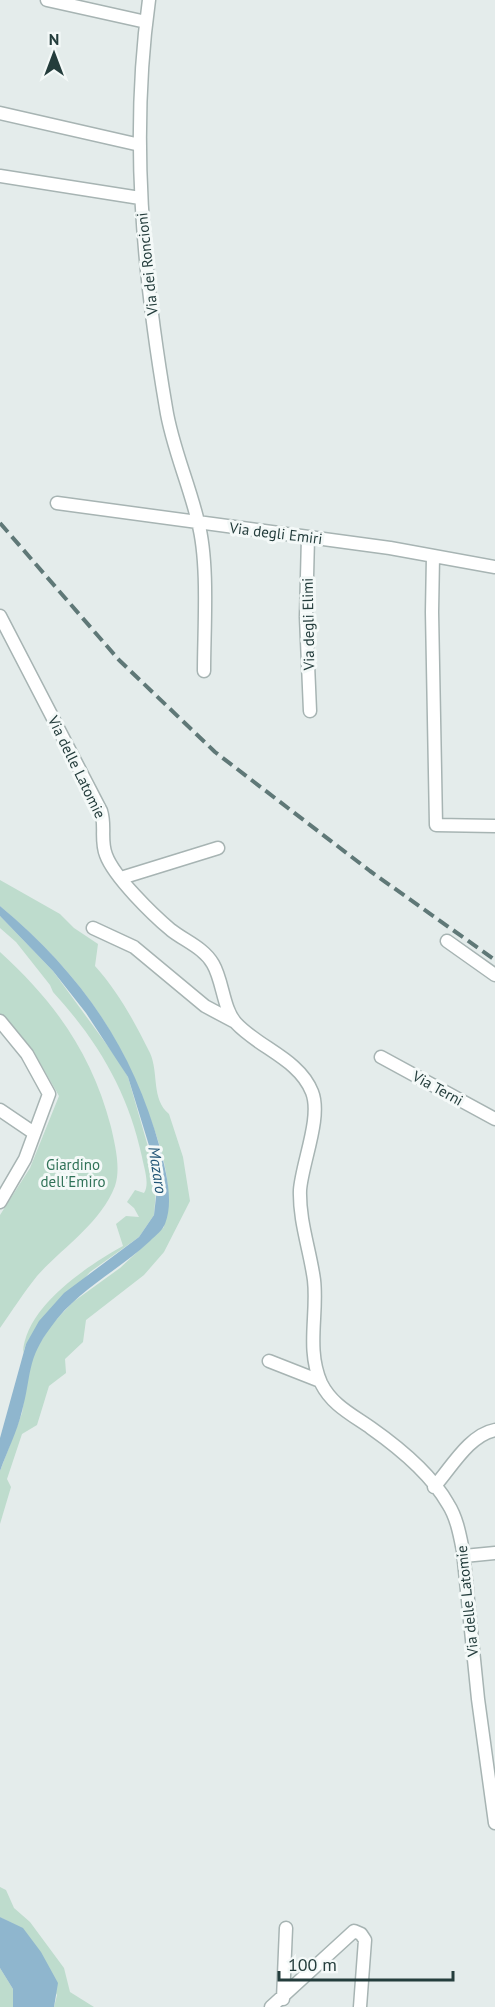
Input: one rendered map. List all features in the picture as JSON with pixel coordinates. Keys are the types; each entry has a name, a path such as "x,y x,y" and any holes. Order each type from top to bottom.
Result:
{"street":[{"path":"47,0 146,22"},
{"name":"Via dei Roncioni","path":"149,0 140,145 140,198 146,268 166,411 199,523 205,599 204,671"},
{"path":"0,113 140,145"},
{"path":"0,176 140,198"},
{"name":"Via degli Emiri","path":"57,503 308,537 495,567"},
{"name":"Via degli Elimi","path":"308,537 306,616 310,711"},
{"path":"433,556 436,825 495,826"},
{"name":"Via delle Latomie","path":"0,616 101,811 105,824 102,839 106,856 121,878 170,929 202,951 213,963 235,1022 307,1080 314,1096 315,1112 302,1170 300,1193 307,1251 314,1282 311,1328 321,1381 330,1398 393,1445 434,1487 448,1504 458,1527 464,1556 477,1700 495,1823"},
{"path":"121,878 218,848"},
{"path":"93,928 134,947 205,1006 235,1022"},
{"path":"447,941 495,975"},
{"path":"0,1021 27,1054 49,1094 21,1168 0,1202"},
{"name":"Via Terni","path":"381,1057 495,1119"},
{"path":"0,1110 34,1133"},
{"path":"269,1361 321,1381"},
{"path":"434,1487 467,1447 480,1436 495,1430"},
{"path":"464,1556 495,1553"},
{"path":"283,2001 286,1928"},
{"path":"271,2007 283,2001 354,1931 361,1934 365,1940 360,2007"}],"green space":[{"path":"0,880 60,914 74,928 98,944 95,966 125,1008 153,1061 157,1093 163,1108 169,1114 183,1157 190,1201 164,1252 144,1275 86,1320 83,1342 65,1359 66,1373 49,1386 37,1425 22,1434 7,1479 11,1487 0,1524 0,1471 22,1413 28,1373 35,1351 51,1325 73,1302 120,1268 164,1227 168,1191 164,1162 156,1133 123,1054 90,1000 71,976 26,929 0,906"},
{"path":"0,916 53,971 118,1060 128,1077 157,1178 154,1215 139,1237 90,1272 26,1344 23,1353 26,1336 46,1304 76,1277 123,1246 116,1224 126,1216 139,1217 127,1202 135,1190 144,1193 147,1181 129,1111 109,1068 84,1029 53,992 50,985 16,942 0,928"},
{"name":"Giardino dell'Emiro","path":"0,952 38,990 69,1031 82,1053 103,1101 111,1127 117,1157 117,1179 109,1199 100,1212 37,1276 0,1328 0,1215 30,1168 59,1096 32,1049 0,1016"},
{"path":"0,1887 6,1890 14,1908 30,1922 64,1968 70,1992 94,2007 54,2007 57,1995 23,1929 0,1917"},
{"path":"0,1968 13,1989 13,2007 0,2007"}],"water":[{"name":"Mazaro","path":"0,906 55,958 100,1014 118,1044 148,1111 160,1148 167,1177 169,1206 165,1224 160,1231 138,1252 85,1292 61,1314 43,1339 33,1359 20,1419 0,1471 0,1438 26,1344 39,1321 64,1293 139,1237 154,1215 157,1188 155,1165 128,1077 86,1013 53,971 0,916"},
{"path":"0,1917 23,1928 41,1952 58,1983 54,2007 13,2007 13,1989 0,1968"}],"railway":[{"path":"0,523 119,660 215,752 370,871 495,960"}]}
